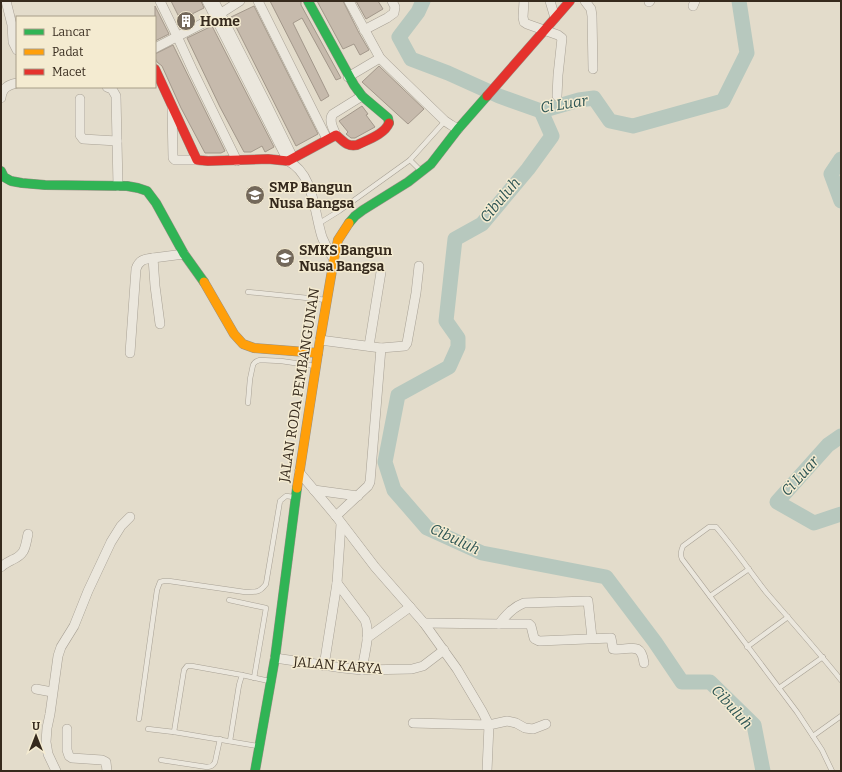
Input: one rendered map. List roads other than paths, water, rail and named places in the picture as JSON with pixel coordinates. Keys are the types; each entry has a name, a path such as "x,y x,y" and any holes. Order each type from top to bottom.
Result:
{"street":[{"path":"6,1 12,25 13,42 16,48"},
{"path":"160,1 192,71 237,160"},
{"path":"207,1 218,15"},
{"path":"214,1 218,15 291,161 303,174 312,193 318,224 325,245 334,259"},
{"path":"156,47 218,15 240,1"},
{"path":"258,1 332,137 347,145 357,146 384,131 388,127 388,118 362,96 354,86 308,1"},
{"path":"349,1 380,58 445,121 458,129"},
{"path":"364,30 394,13 395,7 392,1"},
{"path":"524,1 524,22 558,35 562,38 557,96"},
{"path":"550,1 555,18"},
{"name":"JALAN RODA PEMBANGUNAN","path":"255,771 275,658 299,472 338,240 355,216 408,182 436,158 458,129 570,1"},
{"path":"585,1 591,9 592,16 593,69"},
{"path":"348,77 380,58"},
{"path":"156,71 197,160"},
{"path":"1,98 3,90 7,86 16,83"},
{"path":"110,88 112,89 116,96 118,186"},
{"path":"332,137 331,117 333,114 362,96"},
{"path":"80,99 80,135 83,139 117,141"},
{"path":"172,106 173,158 175,160 208,161 268,159 291,161 332,137"},
{"path":"1,171 4,177 11,181 22,183 45,185 127,186 147,191 156,203 184,254 204,282 234,334 243,344 254,348 318,353"},
{"path":"130,353 136,269 140,261 145,258 184,254"},
{"path":"153,258 154,286 160,324"},
{"path":"320,340 381,348 403,347 406,345 416,293 419,266"},
{"path":"369,346 381,272"},
{"path":"336,516 368,486 370,482 381,348"},
{"path":"299,472 336,516 375,567 424,623 458,669 489,725 487,771"},
{"path":"314,490 358,496"},
{"path":"56,771 48,754 46,742 58,656 61,647 74,626 88,591 111,542 121,526 130,517"},
{"path":"324,666 337,583 341,524"},
{"path":"1,567 4,564 18,558 23,553 28,534"},
{"path":"337,583 366,624 367,638 362,670"},
{"path":"499,624 513,608 524,603 588,601 592,638"},
{"path":"367,638 410,607"},
{"path":"424,623 529,624 535,639 539,641 611,638 612,648 614,649 638,649 641,652 644,663"},
{"name":"JALAN KARYA","path":"275,658 324,666 362,670 412,669 423,666 444,650"},
{"path":"36,689 52,692"},
{"path":"413,723 489,725 507,721 516,723 525,728 534,729 546,724"},
{"path":"67,728 67,750 69,756 72,758 102,760 106,762 107,771"}],"lane":[{"path":"318,224 339,211 410,160 445,121"},
{"path":"410,160 422,171"},
{"path":"248,292 327,300"},
{"path":"248,402 253,365 257,360 281,361 316,366"},
{"path":"139,719 156,596 160,582 169,581 245,592 256,592 261,590 266,584 280,501 286,496 296,497"},
{"path":"832,771 822,750 797,712 682,559 681,551 683,546 709,527 716,527 841,680"},
{"path":"710,596 749,569"},
{"path":"229,600 266,608 254,678"},
{"path":"747,647 788,617"},
{"path":"779,688 823,657"},
{"path":"174,732 184,670 187,666 242,675 270,682"},
{"path":"230,741 242,675"},
{"path":"813,736 841,716"},
{"path":"148,728 259,746"},
{"path":"161,760 211,767 215,762 220,739"}],"waterway":[{"name":"Ci Luar","path":"423,1 418,12 399,37 411,59 448,73 499,96 541,111 579,100 594,98 610,121 633,126 723,101 747,53 739,1"},
{"name":"Cibuluh","path":"541,111 552,136 528,169 482,224 455,239 446,321 458,338 458,347 449,367 398,395 385,462 394,490 427,528 482,553 606,577 655,642 682,682 710,682 754,725 763,771"},
{"name":"Ci Luar","path":"841,159 831,174 841,201"},
{"name":"Ci Luar","path":"841,436 828,445 777,502 814,523 841,514"}],"place":[{"name":"Home","path":"186,21"},
{"name":"SMP Bangun Nusa Bangsa","path":"255,195"},
{"name":"SMKS Bangun Nusa Bangsa","path":"285,258"}]}
